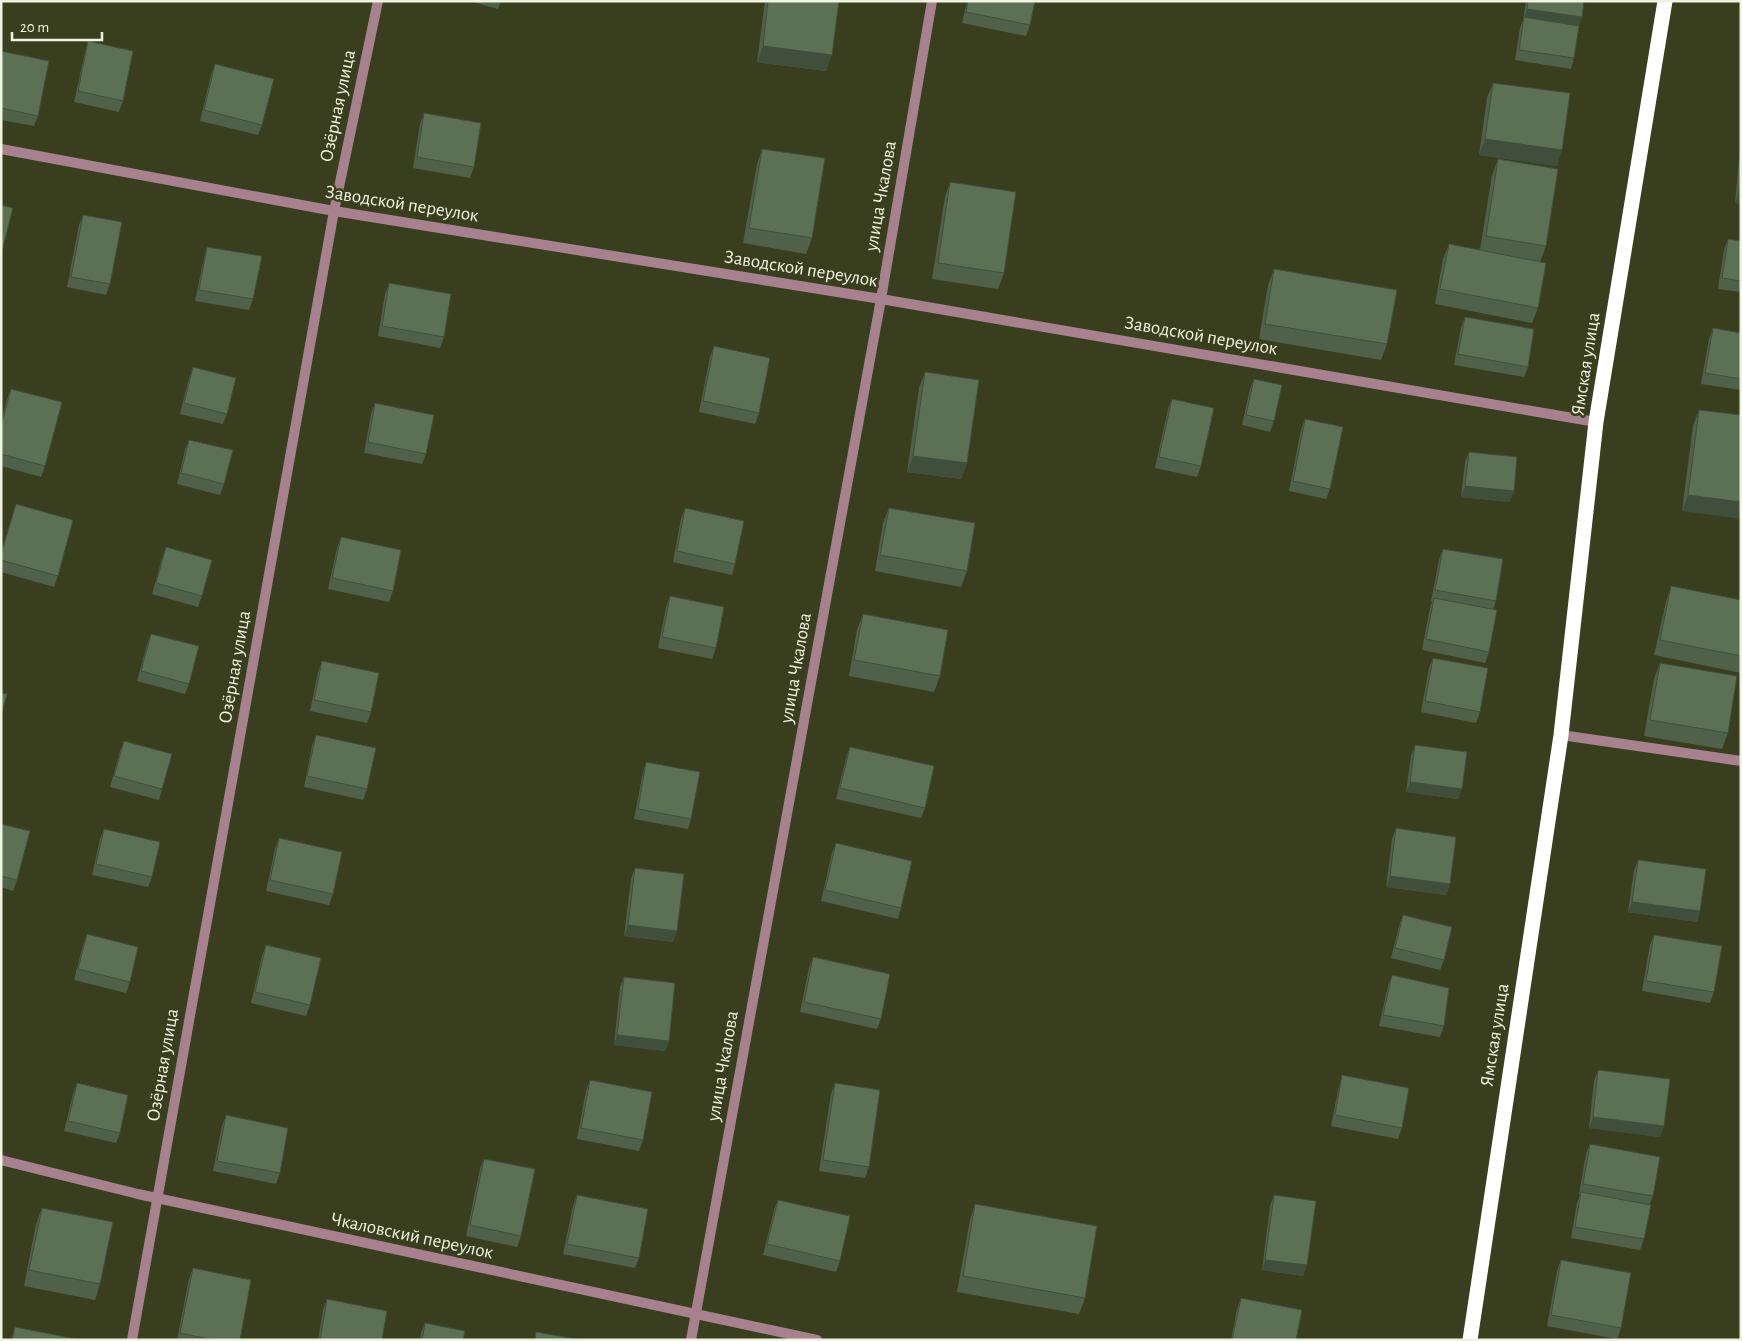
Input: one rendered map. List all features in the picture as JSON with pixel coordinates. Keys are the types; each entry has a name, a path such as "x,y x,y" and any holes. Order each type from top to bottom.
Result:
{"highway":[{"name":"Ямская улица","path":"1470,1340 1561,735 1596,422 1665,1"}],"street":[{"name":"Озёрная улица","path":"132,1340 334,212 378,1"},
{"name":"улица Чкалова","path":"691,1340 881,299 932,1"},
{"name":"Заводской переулок","path":"1,149 334,212 881,299 1596,422"},
{"path":"1561,735 1741,761"},
{"name":"Чкаловский переулок","path":"1,1160 157,1198 817,1340"}],"building":[{"path":"768,1 839,1 832,55 763,46"},
{"path":"968,1 1035,1 1030,25 966,12"},
{"path":"1528,1 1584,1 1582,17 1527,9"},
{"path":"1524,17 1579,26 1574,58 1519,50"},
{"path":"88,41 133,51 123,101 78,91"},
{"path":"1,51 49,61 38,116 1,108"},
{"path":"215,64 274,79 262,125 204,110"},
{"path":"1493,83 1570,93 1562,150 1485,139"},
{"path":"424,113 481,123 474,167 417,157"},
{"path":"762,149 825,158 812,238 749,228"},
{"path":"1498,159 1558,169 1546,246 1486,236"},
{"path":"1741,173 1741,193 1739,192"},
{"path":"950,182 1016,192 1004,273 938,263"},
{"path":"1,205 13,208 1,255"},
{"path":"83,215 122,222 110,284 71,277"},
{"path":"1728,239 1741,241 1741,281 1722,278"},
{"path":"1449,244 1546,263 1538,308 1440,289"},
{"path":"207,247 262,256 253,299 199,290"},
{"path":"1274,269 1397,290 1387,344 1265,324"},
{"path":"389,283 451,294 444,337 382,326"},
{"path":"1465,317 1534,329 1528,367 1458,354"},
{"path":"1713,328 1741,333 1741,379 1705,373"},
{"path":"714,346 770,358 759,413 703,401"},
{"path":"193,367 236,378 227,414 184,403"},
{"path":"925,372 979,380 967,463 913,456"},
{"path":"1254,379 1282,385 1274,421 1246,415"},
{"path":"11,389 62,402 45,466 1,454 1,426"},
{"path":"1172,399 1214,408 1201,466 1159,457"},
{"path":"375,403 434,415 426,454 368,442"},
{"path":"1699,410 1741,415 1741,502 1688,495"},
{"path":"1305,419 1343,427 1330,489 1293,481"},
{"path":"189,440 233,450 224,484 181,473"},
{"path":"1469,452 1517,457 1514,491 1465,486"},
{"path":"16,504 73,520 58,576 1,560 1,554"},
{"path":"685,508 744,521 735,564 677,551"},
{"path":"889,508 975,523 967,571 880,555"},
{"path":"341,537 401,550 393,591 332,578"},
{"path":"166,547 212,560 202,596 156,583"},
{"path":"1443,549 1503,559 1496,601 1435,590"},
{"path":"1671,586 1741,600 1741,656 1660,640"},
{"path":"670,596 724,607 716,648 662,637"},
{"path":"1434,598 1497,610 1489,652 1426,639"},
{"path":"863,614 948,630 940,676 854,660"},
{"path":"151,634 199,646 189,684 141,671"},
{"path":"1433,658 1488,668 1480,712 1425,701"},
{"path":"322,661 379,673 371,712 314,700"},
{"path":"1660,663 1737,676 1728,733 1650,720"},
{"path":"1,693 7,694 1,717"},
{"path":"316,735 376,748 367,789 307,776"},
{"path":"124,741 172,754 162,789 114,776"},
{"path":"1415,745 1467,752 1462,789 1410,782"},
{"path":"850,747 934,766 925,808 840,788"},
{"path":"646,762 700,772 691,819 638,809"},
{"path":"1,824 30,831 17,880 1,876"},
{"path":"1396,828 1456,837 1450,884 1390,876"},
{"path":"104,829 160,842 152,877 96,864"},
{"path":"279,838 342,852 333,894 270,880"},
{"path":"836,843 912,861 901,908 825,890"},
{"path":"1638,860 1706,869 1700,911 1632,902"},
{"path":"635,868 684,874 677,931 628,925"},
{"path":"1403,915 1452,927 1444,960 1395,948"},
{"path":"87,934 138,947 130,982 78,969"},
{"path":"1654,935 1722,946 1714,992 1646,981"},
{"path":"266,945 321,958 310,1005 255,992"},
{"path":"813,957 890,974 881,1019 804,1002"},
{"path":"1392,975 1449,988 1444,1026 1383,1015"},
{"path":"624,977 675,983 669,1041 617,1035"},
{"path":"1598,1070 1670,1079 1664,1126 1593,1117"},
{"path":"1342,1075 1409,1088 1402,1128 1335,1115"},
{"path":"590,1080 652,1092 643,1140 581,1128"},
{"path":"77,1083 128,1095 120,1133 68,1121"},
{"path":"835,1083 880,1090 869,1167 823,1160"},
{"path":"226,1115 288,1128 280,1173 217,1161"},
{"path":"1590,1144 1660,1157 1653,1196 1583,1184"},
{"path":"484,1159 535,1169 521,1236 470,1225"},
{"path":"1581,1192 1651,1205 1644,1239 1575,1227"},
{"path":"577,1195 648,1209 639,1258 567,1244"},
{"path":"1274,1195 1316,1201 1307,1265 1265,1260"},
{"path":"778,1200 850,1216 840,1261 767,1244"},
{"path":"975,1204 1097,1226 1085,1298 963,1276"},
{"path":"42,1208 113,1222 100,1284 29,1270"},
{"path":"1561,1260 1631,1273 1621,1328 1551,1315"},
{"path":"193,1268 251,1280 240,1340 214,1340 180,1333"},
{"path":"1241,1298 1302,1310 1296,1340 1232,1340"},
{"path":"327,1299 387,1311 382,1340 320,1340"},
{"path":"425,1323 465,1331 463,1340 422,1340"},
{"path":"15,1327 81,1340 12,1340"},
{"path":"536,1332 582,1340 535,1340"}]}
